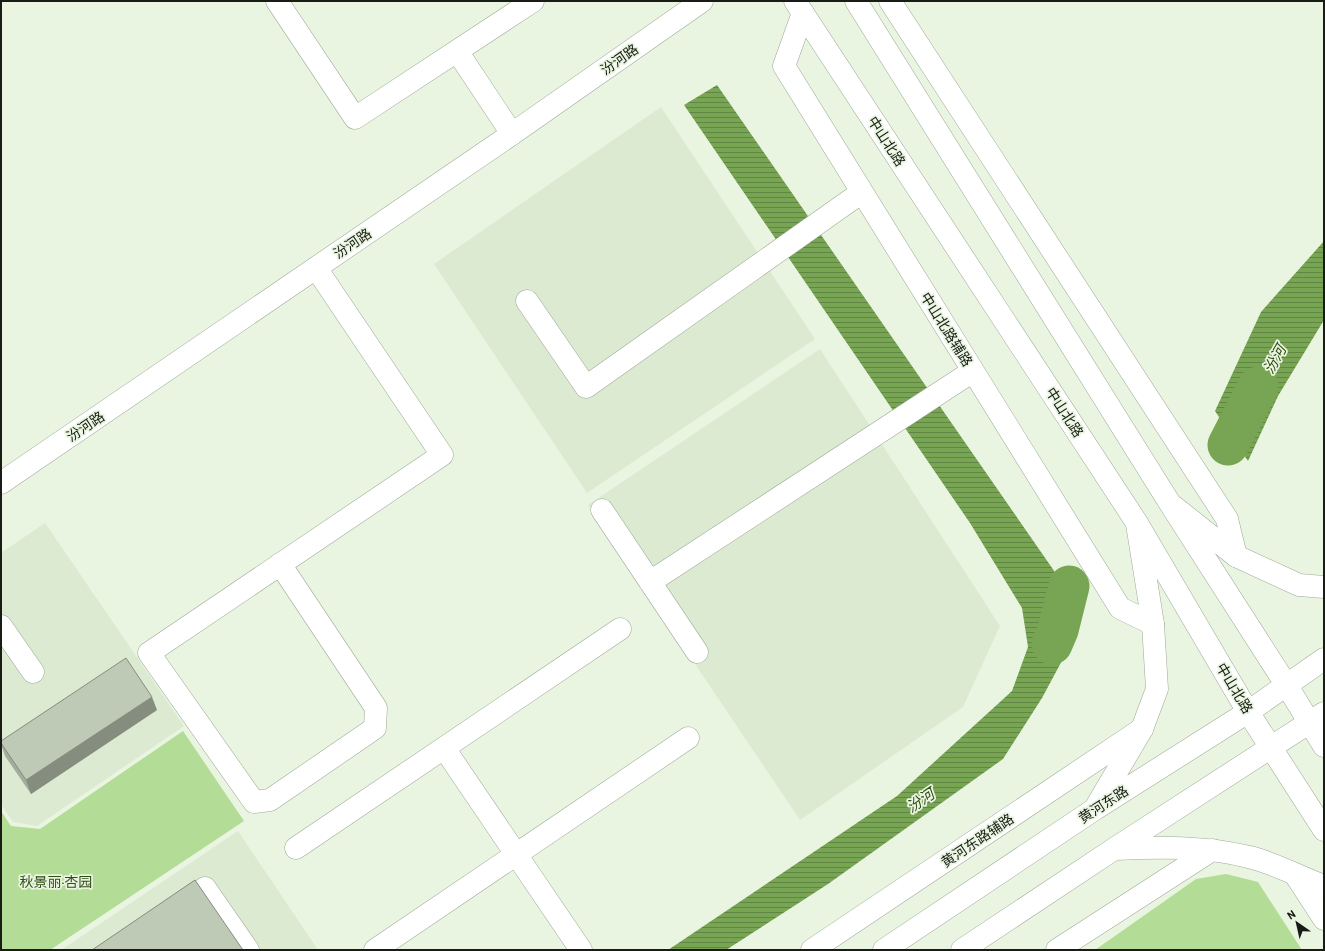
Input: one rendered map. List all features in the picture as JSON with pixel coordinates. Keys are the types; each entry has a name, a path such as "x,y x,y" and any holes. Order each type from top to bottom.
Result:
{"street":[{"path":"277,1 355,118 533,1"},
{"name":"汾河路","path":"1,483 512,134 702,1"},
{"path":"856,1 1169,502 1287,686 1317,717 1324,746"},
{"path":"890,1 1227,519 1236,556"},
{"name":"中山北路辅路","path":"799,7 784,66 1120,608 1153,624"},
{"name":"中山北路","path":"799,7 1137,523 1248,712 1272,747 1324,830"},
{"path":"457,51 512,134"},
{"path":"527,301 586,387 862,192"},
{"path":"280,564 376,708 375,728 270,800 254,802 149,653 280,564 442,455 316,268"},
{"path":"650,582 973,371"},
{"path":"1169,502 1236,556 1299,585 1324,587"},
{"path":"602,510 697,652"},
{"path":"1095,809 1142,729 1157,689 1153,624 1137,523"},
{"path":"1,626 33,672"},
{"path":"296,848 620,629"},
{"name":"黄河东路","path":"884,950 1095,809 1248,712 1324,659"},
{"path":"962,950 1114,848 1317,717"},
{"name":"黄河东路辅路","path":"812,950 1142,729"},
{"path":"375,950 688,738"},
{"path":"444,748 580,950"},
{"path":"1114,848 1170,846 1212,850 1250,857 1278,866 1296,876 1324,886"},
{"path":"1057,950 1212,850"},
{"path":"1296,876 1324,919"},
{"path":"159,919 205,888 248,950"}],"shaded area":[{"path":"661,107 815,339 587,493 434,264"},
{"path":"820,349 1000,626 963,707 800,820 588,505"},
{"path":"45,523 184,726 37,826 13,822 1,804 1,553"},
{"path":"238,831 318,950 61,950"}],"green space":[{"name":"秋景丽·杏园","path":"183,731 244,821 50,950 1,950 1,811 11,826 40,829"},
{"path":"1226,874 1258,882 1302,950 1095,950 1196,879"}],"water":[{"path":"717,85 1075,601 1072,642 1042,698 1003,759 828,884 726,950 668,950 897,796 1012,691 1028,647 1022,608 970,523 684,105"},
{"path":"1324,241 1324,320 1278,396 1248,461 1215,411 1261,312"}],"building":[{"path":"126,658 152,697 26,780 1,741"},
{"path":"195,880 243,950 92,950"}],"waterway":[{"name":"汾河","path":"1228,445 1258,387"},
{"name":"汾河","path":"1052,644 1058,630 1069,586"}]}
